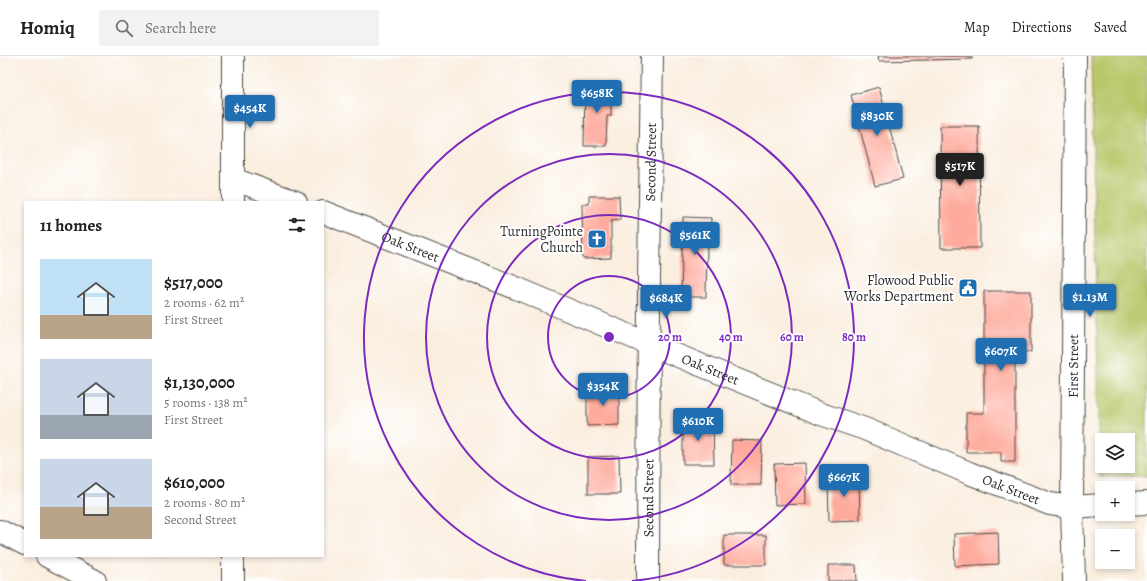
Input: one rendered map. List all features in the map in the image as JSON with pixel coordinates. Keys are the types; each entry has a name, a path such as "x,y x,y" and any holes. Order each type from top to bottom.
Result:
{"street":[{"path":"233,56 233,201"},
{"name":"Second Street","path":"648,581 652,56"},
{"name":"First Street","path":"1074,581 1072,507 1075,56"},
{"path":"233,179 293,201"},
{"name":"Oak Street","path":"324,212 516,288 820,414 865,429 1050,504 1072,507 1095,505"},
{"path":"1135,504 1147,503"},
{"path":"0,531 24,543"},
{"path":"49,557 95,581"},
{"path":"233,557 233,581"}],"green space":[{"path":"1091,56 1147,56 1147,476 1100,477 1100,473 1135,473 1135,433 1099,433"}],"building":[{"path":"878,56 972,56 972,59 879,61"},
{"path":"585,84 611,84 611,116 607,116 606,146 584,146"},
{"path":"879,87 903,179 875,186 851,95"},
{"path":"940,126 979,126 980,248 941,248"},
{"name":"TurningPointe Church","path":"589,196 619,196 620,220 611,221 611,258 583,259 582,204 589,204"},
{"path":"683,217 711,218 710,244 707,243 706,297 681,297"},
{"path":"984,291 1031,291 1031,352 1015,352 1015,462 1001,462 1001,452 966,452 966,413 984,413"},
{"path":"619,388 619,425 587,426 587,389"},
{"path":"683,420 713,420 714,464 683,464"},
{"path":"732,440 762,441 761,485 731,485"},
{"path":"619,456 620,494 588,494 588,457"},
{"path":"805,463 806,504 775,505 774,464"},
{"path":"859,476 860,520 829,521 828,477"},
{"path":"998,532 999,564 955,566 954,534"},
{"path":"724,535 766,535 766,565 724,565"},
{"path":"828,565 856,565 857,581 828,581"}],"place":[{"name":"TurningPointe Church","path":"597,239"},
{"name":"Flowood Public Works Department","path":"968,288"}]}
